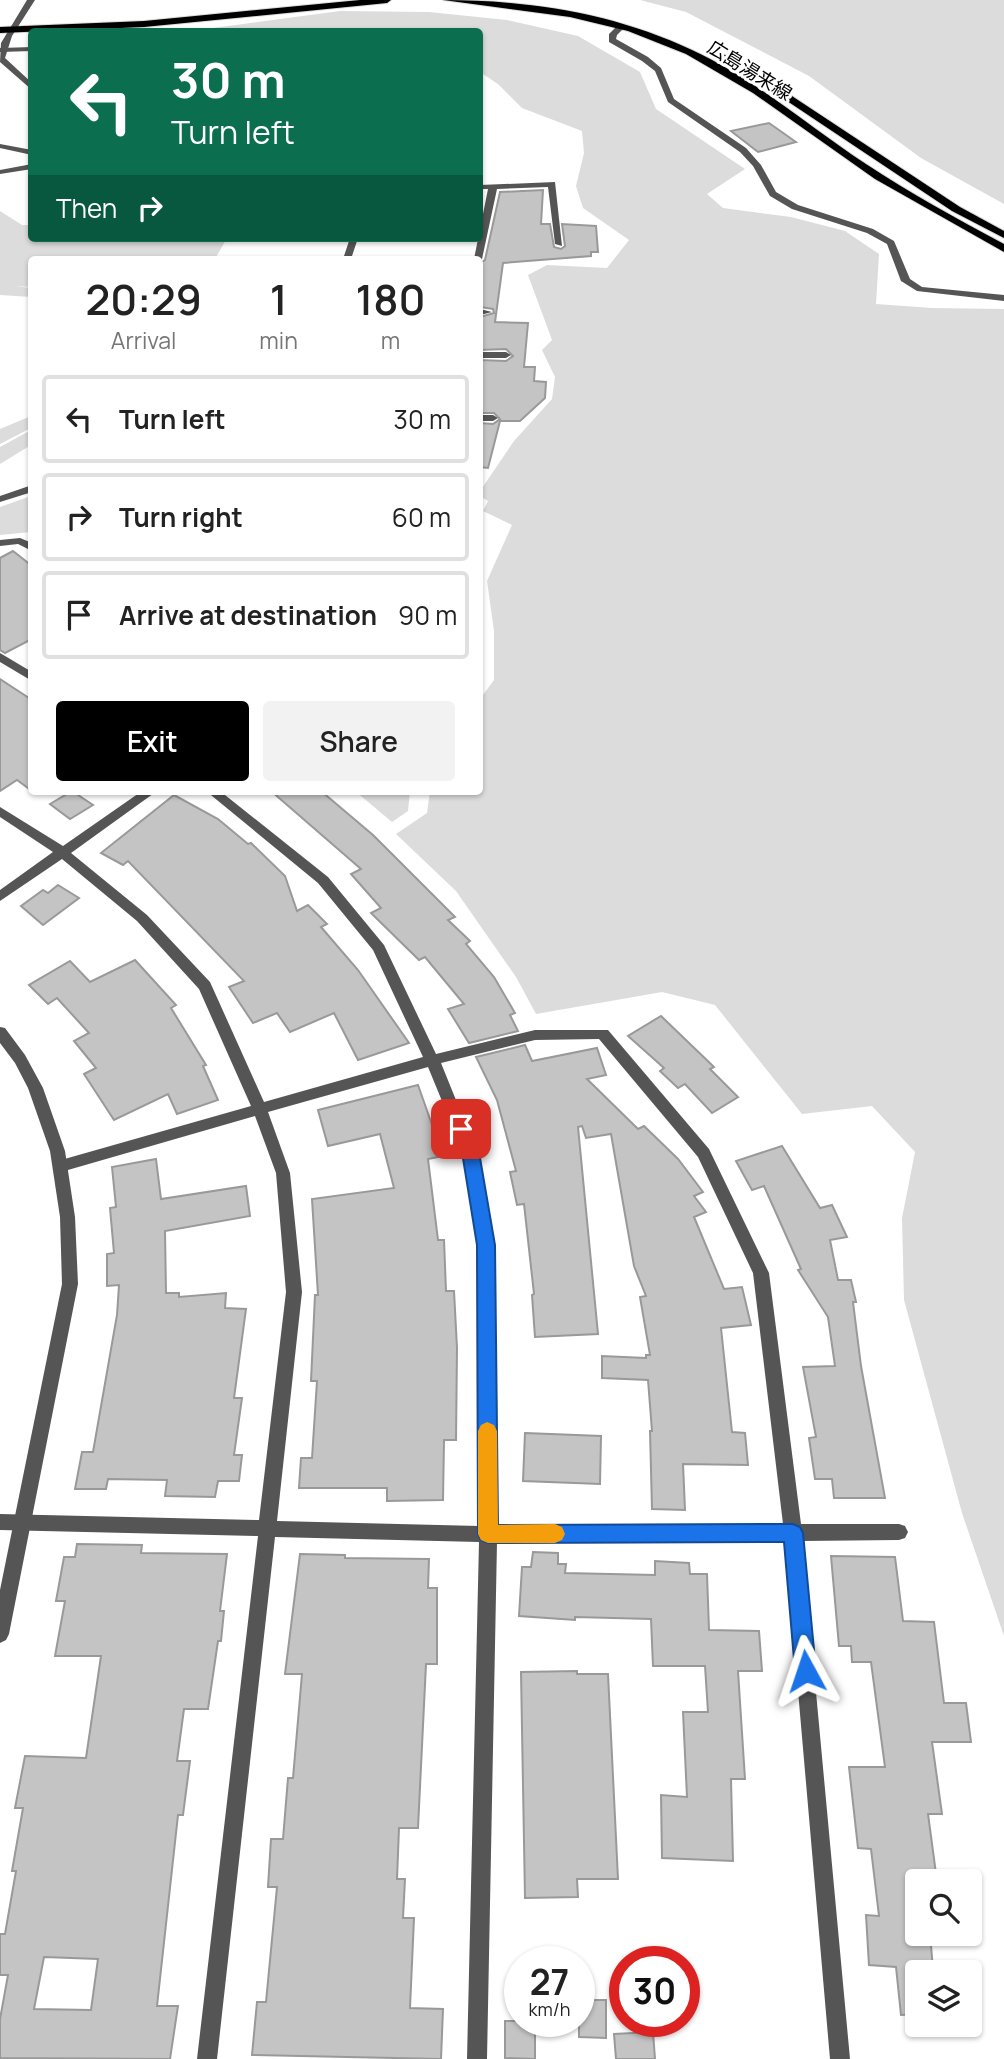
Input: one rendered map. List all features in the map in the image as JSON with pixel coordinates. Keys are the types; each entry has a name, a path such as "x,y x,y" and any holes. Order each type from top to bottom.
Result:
{"main road":[{"path":"0,20 123,17 297,0"},
{"path":"51,28 144,24 387,0"},
{"name":"広島湯来線","path":"447,0 530,7 621,27 689,52 724,72 864,167 1004,249"},
{"name":"広島湯来線","path":"538,0 641,23 707,48 748,71 956,209 1004,235"},
{"path":"5,30 28,29"}],"street":[{"path":"28,84 1,59 1,50 5,30 19,20 31,0"},
{"path":"621,27 613,34 612,40 658,70 671,100 750,158 757,165 773,194 795,207 870,231 891,243 906,281 920,289 1004,298"},
{"path":"1,50 28,49"},
{"path":"0,146 28,152"},
{"path":"0,172 28,167"},
{"path":"483,187 552,184 559,244"},
{"path":"483,235 493,187"},
{"path":"483,355 506,355"},
{"path":"483,418 493,418"},
{"path":"0,499 28,489"},
{"path":"0,543 20,541 28,546"},
{"path":"0,657 28,674"},
{"path":"0,896 145,795"},
{"path":"217,795 323,880 379,948 432,1060 470,1152 486,1245 488,1534 477,2059"},
{"path":"0,811 62,852 142,918 205,986 260,1109 283,1172 294,1292 207,2059"},
{"path":"0,1032 27,1070 45,1112 61,1166 71,1226 70,1284 0,1634"},
{"path":"61,1166 432,1060 534,1035 603,1034 640,1074 704,1153 761,1273 793,1533 840,2059"},
{"path":"0,1522 488,1534 899,1532"}],"shaded area":[{"path":"640,0 1004,0 1004,204 921,158 809,76 686,12"},
{"path":"340,11 429,12 507,20 578,36 640,72 656,109 745,169 707,194 723,208 791,217 845,231 879,254 876,304 1004,309 1004,1636 962,1513 904,1300 902,1218 915,1152 872,1106 802,1114 715,1005 662,992 536,1014 516,977 456,891 396,834 427,813 429,795 483,795 483,695 494,680 494,631 487,581 512,525 483,511 488,501 483,498 483,487 514,441 552,399 555,377 542,350 552,340 528,275 547,265 607,268 629,240 583,208 576,186 584,153 582,131 522,108 498,84 483,74 483,28 213,28"},
{"path":"0,211 22,225 28,225 28,242 225,242 217,256 28,256 28,287 15,286 28,288 28,297 0,295"},
{"path":"28,417 28,430 0,444 0,429"},
{"path":"28,432 28,447 0,464 0,447"},
{"path":"28,497 28,532 0,535 0,507"},
{"path":"360,795 410,795 408,811 392,822"}],"building":[{"path":"769,123 796,142 758,152 731,131"},
{"path":"543,190 541,224 550,224 554,247 561,249 565,246 562,224 596,226 598,252 591,252 591,256 503,263 495,322 528,323 524,367 535,367 534,381 546,382 545,398 520,421 500,421 488,468 483,467 483,423 493,424 500,419 494,413 483,413 483,360 506,361 513,356 506,349 483,350 483,316 494,313 493,309 483,307 483,261 500,192"},
{"path":"13,551 28,563 28,641 5,653 0,650 0,558"},
{"path":"0,679 28,697 28,788 17,780 0,791"},
{"path":"65,795 78,795 93,805 70,819 50,804"},
{"path":"174,795 218,819 248,844 251,843 285,876 297,911 308,905 327,924 321,927 358,970 409,1043 358,1060 334,1013 290,1032 277,1013 253,1023 229,987 244,981 128,861 123,865 101,853"},
{"path":"276,795 326,795 373,835 455,917 448,920 470,941 466,944 494,977 515,1013 510,1015 518,1031 469,1043 448,1009 464,1004 425,957 419,960 371,913 381,908 351,874 361,869"},
{"path":"58,885 79,898 43,925 21,906 43,890 48,893"},
{"path":"135,960 176,1005 171,1008 206,1065 203,1066 218,1100 177,1114 168,1094 114,1120 84,1074 96,1068 74,1041 89,1033 57,998 48,1004 29,985 70,961 90,982"},
{"path":"661,1016 714,1067 710,1069 738,1097 712,1113 685,1084 678,1088 660,1071 664,1068 628,1036"},
{"path":"525,1045 532,1061 597,1048 606,1075 587,1079 638,1129 644,1126 678,1159 703,1192 694,1196 706,1212 694,1217 724,1289 742,1287 751,1325 721,1328 732,1432 745,1433 748,1465 683,1464 685,1510 652,1509 652,1431 648,1380 602,1378 602,1356 646,1358 646,1355 650,1355 640,1297 646,1296 634,1266 611,1134 586,1138 582,1126 578,1127 598,1334 535,1337 534,1294 524,1204 517,1205 510,1172 516,1171 497,1100 476,1057"},
{"path":"418,1085 443,1156 428,1159 438,1240 444,1240 446,1291 454,1291 457,1348 456,1440 444,1440 443,1500 387,1501 387,1488 299,1488 301,1458 312,1458 317,1381 311,1381 315,1295 318,1295 312,1199 394,1188 380,1134 328,1146 318,1110"},
{"path":"782,1146 820,1208 832,1205 847,1237 830,1240 838,1280 851,1280 856,1302 853,1302 861,1366 885,1498 834,1498 832,1479 815,1479 809,1438 816,1437 803,1367 835,1366 828,1317 798,1270 801,1269 764,1186 752,1190 736,1161"},
{"path":"156,1159 161,1199 246,1186 250,1216 165,1231 166,1293 179,1293 179,1297 226,1293 225,1308 246,1309 234,1398 242,1398 234,1455 242,1455 239,1481 218,1481 215,1497 165,1496 167,1480 108,1479 106,1489 75,1489 82,1452 93,1452 117,1315 119,1285 107,1286 107,1254 114,1253 110,1208 116,1207 112,1167"},
{"path":"525,1433 601,1436 600,1484 523,1481"},
{"path":"77,1544 142,1545 141,1553 227,1554 220,1611 224,1611 221,1641 218,1641 208,1709 184,1709 177,1761 190,1761 183,1815 178,1815 157,2006 178,2006 170,2059 0,2058 0,2019 8,1975 0,1975 0,1934 5,1934 16,1871 12,1871 23,1808 15,1808 25,1756 86,1758 101,1656 55,1656 65,1601 56,1601 64,1557 75,1557","holes":["44,1957 98,1959 91,2010 34,2009"]},
{"path":"533,1552 558,1553 558,1564 566,1564 565,1573 655,1575 655,1561 689,1563 690,1574 707,1574 709,1630 759,1631 762,1671 738,1671 745,1779 731,1779 733,1861 662,1858 661,1795 687,1797 683,1712 708,1712 705,1666 653,1666 651,1619 575,1617 575,1620 519,1616 522,1567 531,1567"},
{"path":"300,1554 345,1555 345,1558 429,1559 428,1588 437,1588 437,1664 426,1664 418,1828 399,1828 397,1879 405,1879 403,1918 414,1918 410,2008 443,2009 441,2059 252,2055 257,2002 266,2002 277,1887 268,1887 271,1839 283,1839 288,1778 293,1778 302,1674 285,1674"},
{"path":"831,1556 895,1557 903,1621 934,1622 944,1703 966,1703 971,1742 932,1742 942,1814 928,1814 935,1869 905,1869 905,1946 931,1946 932,1960 905,1960 905,2015 901,2015 896,1967 869,1965 866,1915 879,1916 871,1849 858,1848 849,1767 885,1767 871,1662 852,1662 851,1646 839,1646"},
{"path":"577,1671 577,1674 608,1674 618,1879 577,1879 578,1897 525,1898 521,1672"},
{"path":"595,2000 606,2000 606,2038 579,2037 595,2037"},
{"path":"505,2037 535,2037 535,2059 505,2058"},
{"path":"614,2037 653,2037 655,2059 616,2059"}],"slow traffic":[{"path":"487,1431 488,1534 555,1534"}],"route":[{"path":"461,1129 470,1152 486,1245 488,1534 793,1533 806,1671"}]}
